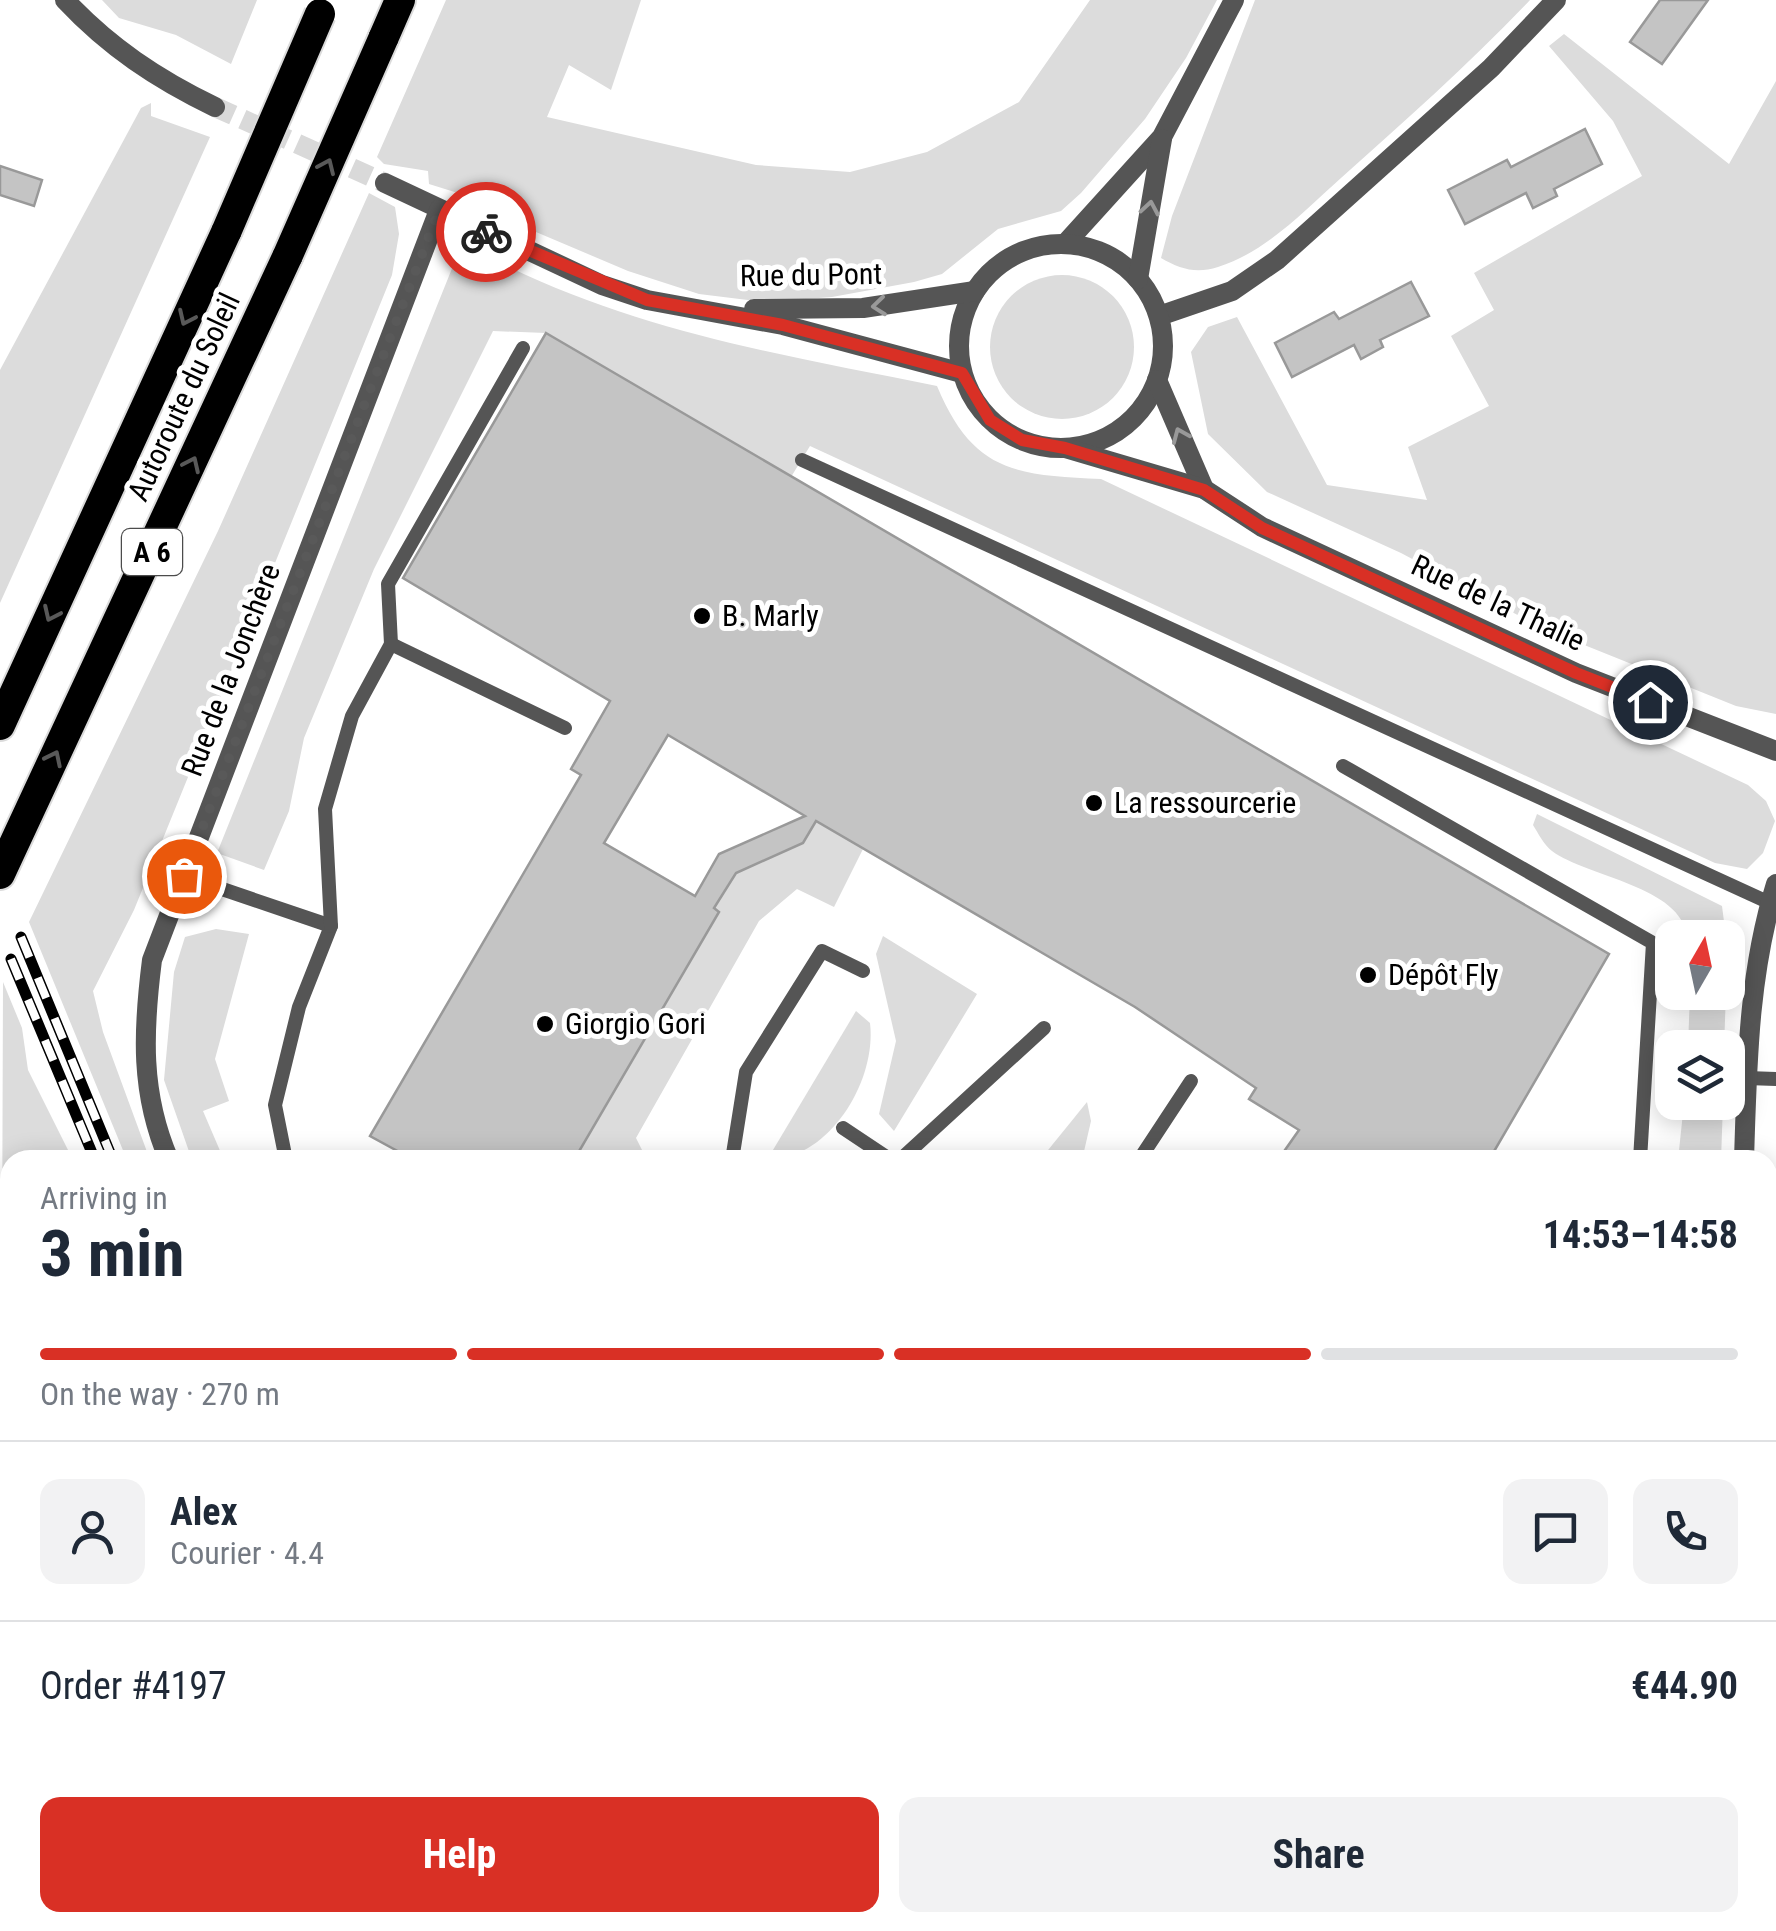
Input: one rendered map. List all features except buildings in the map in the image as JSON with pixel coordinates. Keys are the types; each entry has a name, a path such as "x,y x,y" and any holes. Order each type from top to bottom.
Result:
{"highway":[{"name":"Autoroute du Soleil","path":"6,860 288,255 400,0"},
{"name":"Autoroute du Soleil","path":"0,725 227,230 323,7"}],"street":[{"path":"65,0 93,30 144,70 215,107"},
{"path":"1066,244 1162,137 1234,0"},
{"path":"1159,316 1232,291 1278,260 1491,68 1556,0"},
{"path":"1138,279 1162,137"},
{"name":"Rue du Pont","path":"385,183 602,285 647,300 783,325 962,373"},
{"name":"Rue de la Jonchère","path":"165,1150 150,1104 144,1064 152,960 439,210"},
{"path":"1066,244 1104,253 1138,279 1159,316 1164,348 1157,380 1142,408 1103,439 1065,448 1044,446 1005,431 978,405 962,373 960,330 975,290 1008,258 1026,250 1066,244"},
{"name":"Rue du Pont","path":"647,300 776,311 862,308 975,290"},
{"path":"1157,380 1204,490"},
{"name":"Rue de la Thalie","path":"1065,448 1204,490 1262,528 1576,673 1776,750"},
{"path":"1744,1150 1754,984 1773,894"}],"lane":[{"path":"284,1150 275,1105 299,1007 332,926 325,809 352,716 391,644 388,584 523,348"},
{"path":"802,460 1773,894"},
{"path":"391,644 565,728"},
{"path":"1344,766 1653,943 1641,1150"},
{"path":"184,876 332,926"},
{"path":"734,1150 746,1072 822,951 862,972"},
{"path":"911,1150 1044,1028"},
{"path":"1747,1078 1776,1079"},
{"path":"1146,1150 1191,1081"},
{"path":"842,1128 876,1150"}],"shaded area":[{"path":"102,0 257,0 231,64 176,35 119,18"},
{"path":"446,0 641,0 611,90 569,65 547,117 756,165 850,172 927,152 1019,102 1090,0 1217,0 1186,58 1145,119 1061,211 998,229 942,274 832,297 765,302 699,294 628,271 536,232 493,204 429,184 428,171 384,164 377,157"},
{"path":"1255,0 1530,0 1437,91 1284,229 1252,251 1218,267 1182,268 1161,258 1172,216"},
{"path":"1564,34 1729,164 1776,81 1776,714 1736,706 1542,628 1401,553 1267,492 1208,434 1191,352 1208,327 1237,317 1327,485 1427,500 1408,447 1489,406 1451,336 1494,310 1474,273 1642,176 1613,121 1549,46"},
{"path":"151,103 151,116 210,137 0,603 0,370 141,108"},
{"path":"369,193 395,207 399,234 392,275 134,910 93,991 103,1032 146,1150 123,1150 29,922 218,531"},
{"path":"487,256 541,282 651,322 763,351 937,386 966,436 1000,463 1044,475 1101,479 1748,785 1766,801 1775,821 1763,853 1747,869 1715,863 810,446 791,477 546,333 493,331 374,569 304,738 289,811 264,870 217,853 455,261"},
{"path":"1062,275 1090,280 1113,296 1129,319 1134,347 1129,375 1113,398 1090,414 1062,419 1034,414 1011,398 995,375 990,347 995,319 1011,296 1034,280"},
{"path":"1537,814 1722,906 1724,920 1681,920 1651,894 1552,851 1533,825"},
{"path":"816,821 863,849 834,907 797,889 759,921 636,1138 642,1150 580,1150 719,912 714,908 736,873 803,843"},
{"path":"216,929 249,934 215,1059 229,1101 203,1111 220,1150 188,1150 164,1080 174,972 185,937"},
{"path":"883,936 977,994 894,1131 879,1114 896,1041 876,954"},
{"path":"3,982 22,1028 28,1070 68,1150 2,1150"},
{"path":"1689,1010 1725,1010 1725,1030 1689,1030"},
{"path":"856,1011 870,1023 866,1069 857,1092 829,1132 810,1147 773,1150"},
{"path":"1087,1102 1091,1121 1084,1150 1048,1150"},
{"path":"1682,1120 1722,1120 1721,1150 1679,1150"}],"tunnel":[{"path":"215,107 385,183"}],"railway":[{"path":"21,937 109,1150"},
{"path":"11,959 91,1150"}],"way so far":[{"path":"184,876 439,210 486,232"}],"place":[{"name":"B. Marly","path":"702,616"},
{"name":"La ressourcerie","path":"1094,803"},
{"name":"Dépôt Fly","path":"1368,975"},
{"name":"Giorgio Gori","path":"545,1024"}],"route":[{"path":"486,232 602,285 647,300 783,325 962,373 968,389 990,420 1022,440 1065,448 1204,490 1262,528 1576,673 1650,702"}]}
